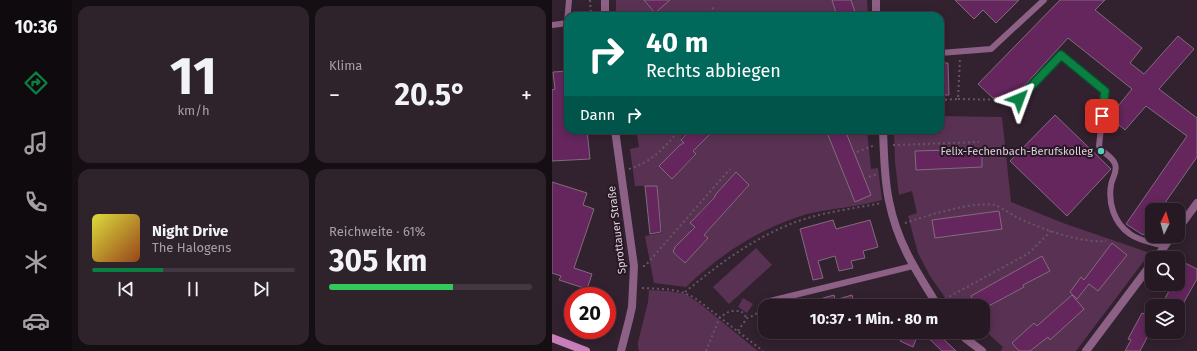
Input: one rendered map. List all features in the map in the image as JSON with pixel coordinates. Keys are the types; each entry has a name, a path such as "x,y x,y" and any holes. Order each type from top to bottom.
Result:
{"main road":[{"path":"552,338 586,351"}],"street":[{"path":"605,0 605,12"},
{"path":"876,0 876,12"},
{"name":"Sprottauer Straße","path":"616,134 634,266 634,287 629,320 621,351"},
{"path":"883,134 889,201 896,225 905,251 934,299"},
{"path":"1185,219 1197,203"},
{"path":"1161,251 1167,243"},
{"path":"1086,351 1145,272"},
{"path":"966,339 982,351"}],"lane":[{"path":"568,12 569,0"},
{"path":"944,53 991,49 1044,0"},
{"path":"552,25 564,24"},
{"path":"1019,99 1061,55 1105,91 1099,146 1101,150 1115,163 1116,168 1111,182 1110,192 1112,209 1120,224 1129,234 1165,246"},
{"path":"778,299 913,266"}],"path":[{"path":"590,0 590,12"},
{"path":"709,12 714,7"},
{"path":"958,99 960,52"},
{"path":"944,100 1019,99"},
{"path":"621,172 649,161 676,134"},
{"path":"857,152 884,144 979,142"},
{"path":"634,266 645,266 730,169"},
{"path":"685,292 730,257 772,232 808,218 889,201"},
{"path":"896,225 970,206 992,205 998,206 1019,218 1065,235 1091,241 1106,241"},
{"path":"946,299 1020,258 1029,252 1052,230"},
{"path":"634,287 670,289 685,292 695,298 763,351"},
{"path":"706,351 720,317 730,311 741,311 747,318"},
{"path":"738,332 747,318 755,315 758,311"}],"shaded area":[{"path":"616,0 832,0 836,12 718,11 616,12"},
{"path":"851,0 867,0 868,12 846,12"},
{"path":"944,116 1002,117 1011,202 1063,223 1145,251 1145,260 1076,351 1001,351 1003,347 990,335 990,299 946,299 930,276 918,253 908,216 917,213 912,191 899,195 895,162 894,134 944,134"},
{"path":"637,134 687,134 685,136 683,135 681,139 680,138 684,143 680,145 660,166 659,165 672,179 696,155 693,151 710,134 828,134 855,201 846,134 867,134 871,169 878,168 882,200 807,214 774,226 727,253 686,287 654,283 645,236 662,233 657,186 635,186 630,149 639,147","holes":["737,173 749,185 704,235 708,238 685,263 671,251 673,252 682,241 681,240 692,231 691,229 695,227 701,213 700,212"]},
{"path":"756,248 772,265 729,304 713,287"},
{"path":"649,290 686,294 758,351 639,351 638,342 648,302"},
{"path":"743,298 753,304 747,313 738,307"}],"building":[{"path":"644,0 670,0 656,12 654,12"},
{"path":"832,0 851,0 855,12 836,12"},
{"path":"955,0 1019,0 996,23 983,10 974,19"},
{"path":"1060,0 1105,0 1095,10 1142,48 1130,63 1144,74 1178,36 1194,49 1159,89 1197,118 1197,157 1165,203 1145,203 1145,232 1143,235 1126,224 1187,136 1146,106 1125,130 1109,117 1132,89 1068,38 1014,97 993,98 978,84"},
{"path":"944,63 948,63 949,95 944,95"},
{"path":"564,71 564,134 587,134 590,159 552,161 552,90 555,89 553,72"},
{"path":"1055,115 1111,169 1067,216 1010,161"},
{"path":"686,134 710,134 693,151 696,154 672,179 659,166 680,145 684,143 681,140"},
{"path":"828,134 847,134 871,195 855,202"},
{"path":"982,149 982,167 916,170 915,151"},
{"path":"736,172 749,185 704,235 708,238 685,263 673,252 675,247 695,227 690,223"},
{"path":"552,182 587,193 583,205 594,209 574,268 592,274 588,287 581,287 559,280 561,276 552,273"},
{"path":"645,186 657,186 661,232 650,234"},
{"path":"999,211 1002,229 935,238 932,220"},
{"path":"833,220 836,229 870,220 878,247 863,251 865,258 851,261 853,268 839,271 835,256 818,261 823,278 813,280 800,229"},
{"path":"1112,243 1127,255 1098,291 1089,284 1077,299 1070,292 1081,277 1084,280"},
{"path":"1042,256 1050,271 1023,285 1024,287 990,305 990,299 972,299 971,296"},
{"path":"1185,263 1197,269 1197,279 1185,300 1165,299 1169,291 1185,291"},
{"path":"834,295 835,299 820,299"},
{"path":"852,295 853,299 838,299"},
{"path":"1072,295 1084,309 1050,340 1048,337 1030,351 1019,351 1012,343 1034,323 1037,326"},
{"path":"1142,313 1145,314 1145,339 1146,339 1140,351 1125,351 1131,340 1128,339"},
{"path":"901,339 916,339 913,347 900,341"},
{"path":"929,339 943,339 956,351 942,351"}],"place":[{"name":"Felix-Fechenbach-Berufskolleg","path":"1101,151"}],"route":[{"path":"1019,99 1061,55 1105,91 1102,116"}]}
